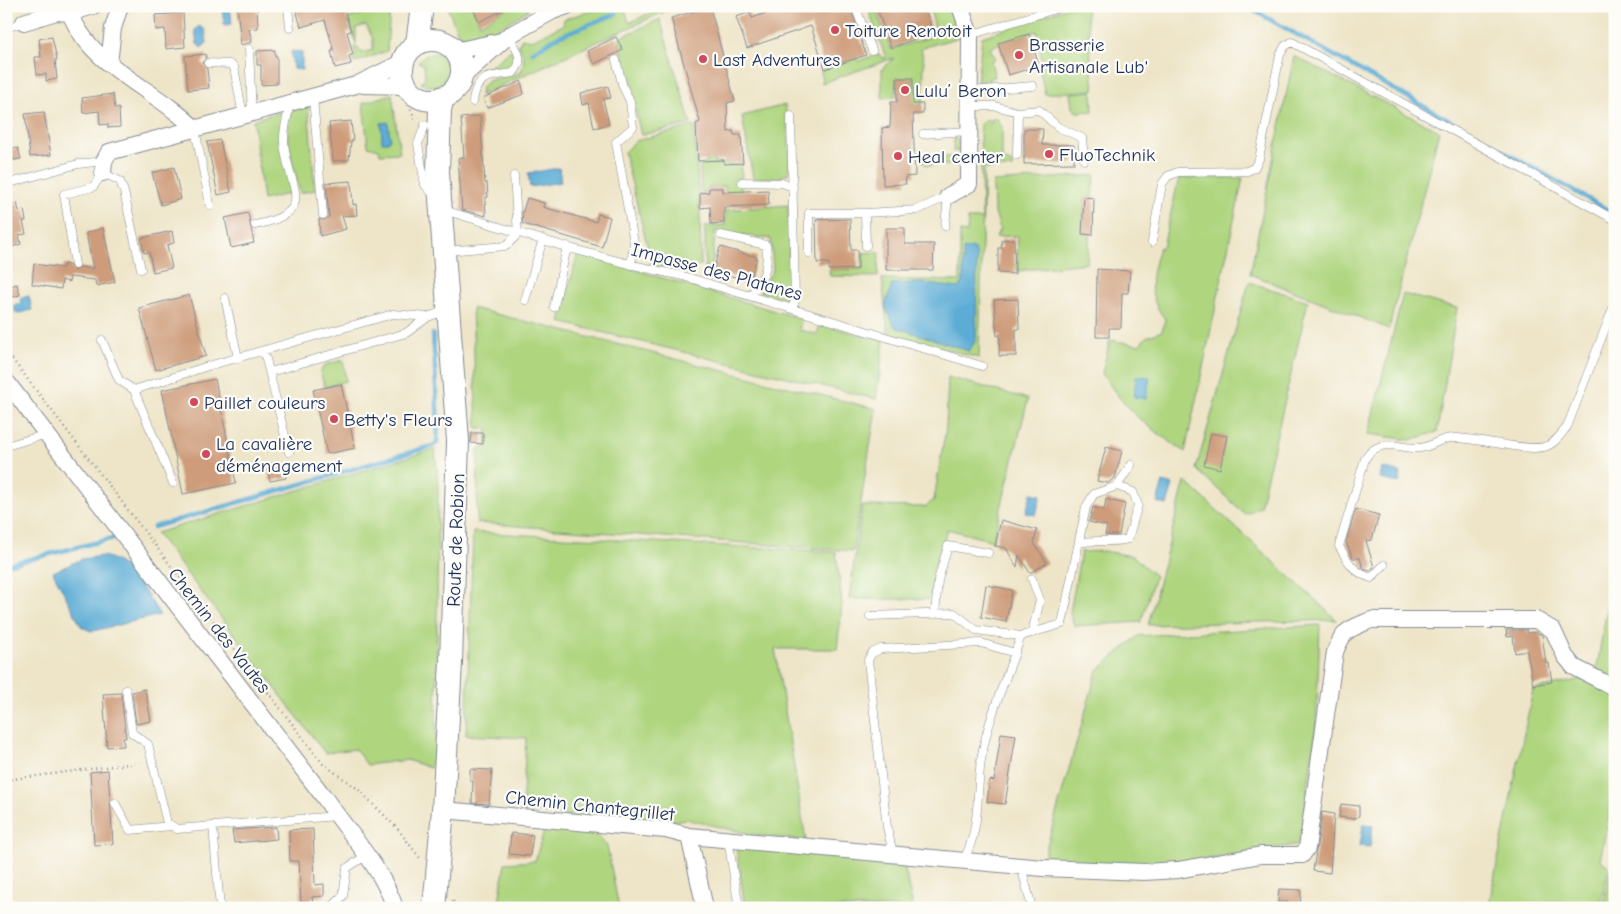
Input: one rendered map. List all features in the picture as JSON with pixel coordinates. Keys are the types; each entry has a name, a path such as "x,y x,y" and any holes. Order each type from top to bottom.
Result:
{"main road":[{"path":"417,44 422,6"},
{"path":"428,6 448,46 462,68 461,78 454,90 434,100 412,91 404,79 403,62 406,55 417,44 433,40 448,46"},
{"name":"Route de Robion","path":"412,91 425,125 438,172"},
{"name":"Route de Robion","path":"434,908 443,810 456,553 458,440 446,251 438,172 440,110 443,97"}],"street":[{"path":"24,22 56,12 92,6"},
{"path":"109,64 114,28 120,6"},
{"path":"461,78 504,39 546,14 567,6"},
{"path":"948,196 969,184 970,35 960,6"},
{"path":"69,10 86,39 109,64 182,116 195,129"},
{"path":"448,46 504,39"},
{"path":"104,167 109,152 356,85 403,62"},
{"path":"356,85 412,91"},
{"name":"Chemin des Vautes","path":"6,381 48,433 104,512 366,855 392,898 395,908"},
{"path":"689,836 1021,866 1144,872 1178,870 1261,855 1302,855 1306,848 1335,652 1342,634 1371,620 1536,620 1553,630 1565,656 1574,667 1615,688"},
{"name":"Chemin Chantegrillet","path":"443,810 666,830 689,836 705,908"}],"lane":[{"path":"288,6 290,28"},
{"path":"855,6 872,50"},
{"path":"970,35 1065,6"},
{"path":"6,28 24,22"},
{"path":"473,102 479,83 486,77 496,74 513,73 517,70 519,59 517,50 504,39"},
{"path":"1152,242 1162,184 1168,176 1178,172 1247,171 1254,168 1259,159 1280,55 1285,46 1292,42 1615,220"},
{"path":"247,115 249,49"},
{"path":"616,60 623,87 630,101 633,127 616,142 634,243 631,265"},
{"path":"208,63 229,64 234,67 247,115"},
{"path":"970,98 1033,86"},
{"path":"313,97 323,215"},
{"path":"970,98 1018,112 1039,110 1058,127 1082,138 1084,160"},
{"path":"255,225 272,222 289,214 295,206 296,194 284,142 290,103"},
{"path":"1017,155 1018,112"},
{"path":"791,116 796,301 792,309"},
{"path":"425,125 418,144 425,185 442,207"},
{"path":"195,129 210,204"},
{"path":"923,134 969,131"},
{"path":"6,184 78,164 104,167 120,182 124,192 141,269"},
{"path":"75,265 64,194 93,186 104,167"},
{"path":"446,251 506,246 518,234 514,176"},
{"path":"742,182 782,183 793,187"},
{"path":"809,253 809,213 865,213 917,210 948,196"},
{"path":"945,226 948,196"},
{"name":"Impasse des Platanes","path":"442,207 518,234 543,239 631,265 683,276 982,366"},
{"path":"865,213 866,246"},
{"path":"721,235 766,244 768,261 764,276 750,296"},
{"path":"525,300 543,239"},
{"path":"554,307 567,246"},
{"path":"225,298 238,358"},
{"path":"1384,565 1372,578 1361,575 1350,566 1339,546 1365,459 1370,450 1381,445 1422,448 1438,440 1453,438 1544,448 1553,442 1567,427 1615,303"},
{"path":"270,372 406,334 428,317 450,309"},
{"path":"134,390 264,350 393,314 428,317"},
{"path":"102,340 119,380 134,390 173,483"},
{"path":"264,350 288,452"},
{"path":"6,446 48,433"},
{"path":"870,616 954,614 976,630 1021,636 1062,624 1086,507 1094,494 1117,486 1131,466"},
{"path":"1080,543 1090,540 1118,542 1128,539 1138,505 1133,492 1117,486"},
{"path":"935,614 938,580 948,546 988,553"},
{"path":"1032,579 1040,600 1032,633"},
{"path":"963,861 971,847 977,817 981,760 990,721 1021,636"},
{"path":"893,854 887,827 868,660 872,653 881,649 982,643 1015,652"},
{"path":"126,690 132,733 148,744 167,823 171,826 178,829 337,816"},
{"path":"115,804 130,830 171,826"},
{"path":"213,826 220,908"},
{"path":"728,839 739,908"},
{"path":"331,908 343,896 347,868 366,855"},
{"path":"1021,866 1032,908"}],"path":[{"path":"6,351 322,764 358,789 397,828 426,865"},
{"path":"6,780 152,761"}],"green space":[{"path":"390,6 387,51 354,63 353,57 356,56 354,47 358,47 362,53 373,50 373,39 366,25 356,28 356,44 350,23 347,23 349,18"},
{"path":"447,6 472,6 480,24 510,6 526,6 528,10 495,29 477,36 468,37 459,36"},
{"path":"608,6 624,6 629,23 665,6 677,6 480,95 482,88 490,81 522,71 524,58 518,44 521,42 521,38 532,40 563,25 564,19"},
{"path":"867,6 874,6 891,49 937,35 929,6 950,6 960,37 921,48 924,62 923,104 913,104 913,78 897,78 895,97 882,98 882,69 894,58 822,83 821,71 825,69 856,58 858,61 879,54 882,58 886,58"},
{"path":"1071,6 1086,6 1094,90 1045,94 1040,71 1043,67 1037,31 999,43 990,49 996,58 991,61 995,77 989,78 989,84 977,83 982,37"},
{"path":"660,19 691,124 641,135 619,38"},
{"path":"511,50 516,62 512,69 487,72 486,70"},
{"path":"438,53 448,63 449,75 439,86 427,86 421,83 425,78 424,65 418,62 425,55"},
{"path":"1294,56 1439,131 1389,329 1250,274"},
{"path":"1092,91 1093,111 1077,112 1072,108 1070,93"},
{"path":"392,94 400,153 380,154 379,149 368,146 363,103"},
{"path":"308,105 315,190 300,193 290,151 288,128 289,118 293,110"},
{"path":"785,105 790,153 789,173 778,178 753,178 742,116"},
{"path":"286,110 280,136 292,193 263,200 253,120"},
{"path":"996,117 1002,127 1002,160 1011,163 1013,168 984,169 979,358 888,334 882,279 960,281 960,232 967,233 968,219 982,219 980,124 988,119 991,124 992,119"},
{"path":"694,126 700,214 701,265 695,268 692,274 652,265 624,152 635,141"},
{"path":"954,137 963,146 964,165 926,165 923,162 923,157 961,157 960,151 953,151"},
{"path":"704,144 713,144 714,162 740,166 742,177 734,180 742,187 738,197 726,197 725,186 709,187 707,191 701,192 700,166 707,162"},
{"path":"1095,175 1087,263 1017,271 1018,236 996,237 1000,228 994,210 993,182"},
{"path":"1179,178 1243,178 1185,452 1159,434 1129,409 1102,373 1110,340 1139,345 1146,337 1162,331 1165,319 1152,293 1152,276 1159,248 1163,246"},
{"path":"788,205 790,296 784,298 760,292 773,270 771,239 715,231 712,269 705,268 705,226 725,225 726,210"},
{"path":"879,252 878,277 830,276 829,270 862,269 862,253"},
{"path":"578,253 802,319 799,330 817,334 820,324 884,341 876,399 560,322"},
{"path":"1249,282 1308,301 1260,507 1245,514 1196,469"},
{"path":"1403,294 1457,308 1437,432 1410,440 1368,434"},
{"path":"472,308 876,409 853,551 477,523 478,449 486,447 487,429 477,428"},
{"path":"343,360 346,381 325,387 320,372 325,365"},
{"path":"948,377 1028,399 993,541 947,529 929,599 849,599 862,506 925,507 934,500 946,427"},
{"path":"435,449 438,484 436,749 430,768 407,760 367,765 355,749 325,753 156,533"},
{"path":"1185,481 1337,620 1148,625"},
{"path":"473,532 836,552 842,604 837,649 775,649 806,841 754,835 685,819 659,824 522,811 526,738 466,735"},
{"path":"1103,551 1133,556 1155,576 1141,622 1074,626 1070,613 1081,552"},
{"path":"1615,561 1615,682 1596,672"},
{"path":"1320,625 1316,730 1300,844 1188,863 1148,866 1042,863 1097,671 1138,636"},
{"path":"1586,678 1615,693 1615,786 1600,860 1609,866 1600,908 1488,908 1533,690"},
{"path":"545,827 592,831 607,846 619,908 498,908 505,863 535,861"},
{"path":"736,845 903,860 913,908 745,908"},
{"path":"1610,871 1615,874 1615,908 1603,908"}],"water":[{"path":"222,6 230,6 232,24 224,25"},
{"path":"199,26 205,30 207,43 201,48 197,44 195,30"},
{"path":"291,51 302,52 302,70 293,69"},
{"path":"388,122 390,138 388,142 382,142 381,123"},
{"path":"559,168 561,182 530,187 528,173"},
{"path":"974,248 977,256 976,340 969,351 895,327 885,306 892,284 920,283 959,288 963,282 963,250"},
{"path":"29,296 32,310 16,314 14,305 22,303 21,298"},
{"path":"1136,376 1150,377 1146,399 1134,397"},
{"path":"1382,468 1401,473 1399,483 1380,479"},
{"path":"1163,482 1173,485 1167,505 1157,502"},
{"path":"1031,493 1041,495 1036,515 1026,513"},
{"path":"102,556 112,559 129,571 143,588 160,615 93,631 81,626 53,572 82,559"},
{"path":"1363,825 1373,826 1370,847 1360,846"}],"building":[{"path":"237,6 257,6 258,28 249,29 252,42 241,45"},
{"path":"295,6 343,6 351,31 347,32 353,54 349,56 351,64 335,68 331,51 334,51 325,20 301,27"},
{"path":"472,6 511,6 479,22"},
{"path":"785,6 850,6 866,55 825,69 811,26 747,48 736,17 750,12 752,18"},
{"path":"876,6 924,6 933,32 891,48"},
{"name":"Last Adventures","path":"710,7 735,101 727,103 728,132 733,131 734,135 741,135 743,163 724,164 724,160 698,161 696,124 700,122 671,18"},
{"path":"183,13 185,47 166,49 165,29 156,30 155,15"},
{"name":"Brasserie Artisanale Lub'","path":"1029,34 1039,66 1008,75 998,43"},
{"path":"52,37 57,60 55,60 57,79 46,81 46,74 37,75 35,57 41,57 39,39"},
{"path":"616,37 623,50 594,64 587,51"},
{"path":"275,50 275,56 277,56 277,84 261,85 261,65 257,65 257,51"},
{"path":"206,54 206,58 202,63 207,69 209,88 188,90 185,56"},
{"name":"Heal center","path":"897,78 913,78 913,104 923,104 923,114 913,114 915,176 905,177 906,184 883,185 882,128 890,127 891,102 897,102"},
{"path":"521,81 524,94 487,108 483,98"},
{"path":"608,86 611,98 603,99 609,124 594,128 589,103 583,105 581,93"},
{"path":"113,94 115,108 119,108 120,127 108,128 108,124 100,125 99,111 83,113 82,98"},
{"path":"44,112 51,155 30,157 25,114"},
{"path":"480,116 485,183 487,183 488,197 485,198 486,216 462,210 458,158 464,157 461,118"},
{"path":"351,121 353,141 351,141 349,160 333,161 329,123"},
{"name":"FluoTechnik","path":"1024,129 1043,129 1042,145 1074,145 1074,163 1024,164"},
{"path":"220,140 231,192 218,195 207,142"},
{"path":"18,148 21,159 6,161 6,150"},
{"path":"174,167 181,199 161,205 152,173"},
{"path":"351,181 353,205 356,204 357,215 342,216 346,229 320,236 319,219 324,220 329,217 326,183"},
{"path":"709,188 723,188 723,192 768,190 769,205 724,207 724,223 711,224 710,207 700,208 700,193 709,192"},
{"path":"1084,197 1094,198 1093,235 1082,234"},
{"path":"527,198 544,203 543,207 596,222 598,214 610,217 602,247 523,224 522,214"},
{"path":"17,203 19,211 24,210 26,221 23,221 26,234 19,235 21,244 6,249 6,207"},
{"path":"248,213 254,243 231,248 225,218"},
{"path":"850,219 851,250 858,250 858,269 829,270 829,263 817,263 816,220"},
{"path":"103,228 115,282 96,286 95,280 70,277 69,282 62,280 61,289 32,284 34,264 63,268 64,264 69,265 75,271 80,267 93,269 86,233"},
{"path":"886,228 905,228 905,244 934,244 933,270 886,270"},
{"path":"172,231 174,243 167,245 172,268 153,272 149,252 144,253 141,238"},
{"path":"1014,239 1015,274 998,273 998,248 1002,248 1001,240"},
{"path":"720,247 757,257 750,281 713,271"},
{"path":"1097,269 1130,271 1128,293 1122,293 1121,328 1109,328 1109,337 1096,337"},
{"path":"17,284 20,295 8,298 6,287"},
{"path":"189,295 206,356 156,370 139,308"},
{"path":"1018,299 1019,329 1016,329 1016,356 999,356 1000,334 997,336 994,300"},
{"path":"215,379 236,483 183,494 162,390"},
{"name":"Betty's Fleurs","path":"341,384 355,448 327,454 313,390"},
{"path":"472,433 483,433 483,444 471,443"},
{"path":"1211,433 1227,436 1220,469 1204,465"},
{"path":"1106,447 1122,451 1115,478 1108,483 1097,481"},
{"path":"283,462 286,478 270,481 267,466"},
{"path":"1106,499 1125,504 1119,535 1105,535 1107,526 1089,522 1093,507 1104,510"},
{"path":"1356,509 1379,515 1372,540 1366,541 1374,567 1369,571 1363,568 1360,558 1353,558 1346,542"},
{"path":"1001,520 1037,530 1034,543 1047,563 1030,573 1019,555 1017,567 1006,548 995,546"},
{"path":"986,585 1012,590 1006,622 981,617"},
{"path":"1506,630 1527,630 1527,633 1536,632 1542,635 1546,663 1549,663 1552,682 1533,685 1527,651 1515,653 1513,636 1507,637"},
{"path":"145,689 151,721 136,724 132,692"},
{"path":"121,693 126,738 123,738 124,746 107,747 103,694"},
{"path":"1001,733 1016,735 1005,804 987,802 990,780 994,781"},
{"path":"470,769 492,770 489,804 472,803 473,781 470,781"},
{"path":"108,770 113,844 94,845 90,772"},
{"path":"1341,804 1359,806 1359,816 1354,819 1339,817"},
{"path":"1322,812 1334,814 1330,873 1313,871"},
{"path":"276,827 277,839 234,843 232,830"},
{"path":"313,829 315,885 324,884 324,896 312,897 313,906 301,907 299,861 290,861 289,830"},
{"path":"511,833 533,835 530,856 509,854"},
{"path":"1279,889 1301,890 1300,908 1287,908 1288,902 1278,902"}],"waterway":[{"path":"1246,6 1615,214"},
{"path":"532,52 559,36 616,14"},
{"path":"154,527 437,443 438,424 433,334"},
{"path":"6,565 114,538"}],"place":[{"name":"Toiture Renotoit","path":"835,30"},
{"name":"Brasserie Artisanale Lub'","path":"1019,55"},
{"name":"Last Adventures","path":"703,59"},
{"name":"Lulu’ Beron","path":"905,90"},
{"name":"FluoTechnik","path":"1049,154"},
{"name":"Heal center","path":"898,156"},
{"name":"Paillet couleurs","path":"194,402"},
{"name":"Betty's Fleurs","path":"334,419"},
{"name":"La cavalière déménagement","path":"206,454"}]}
